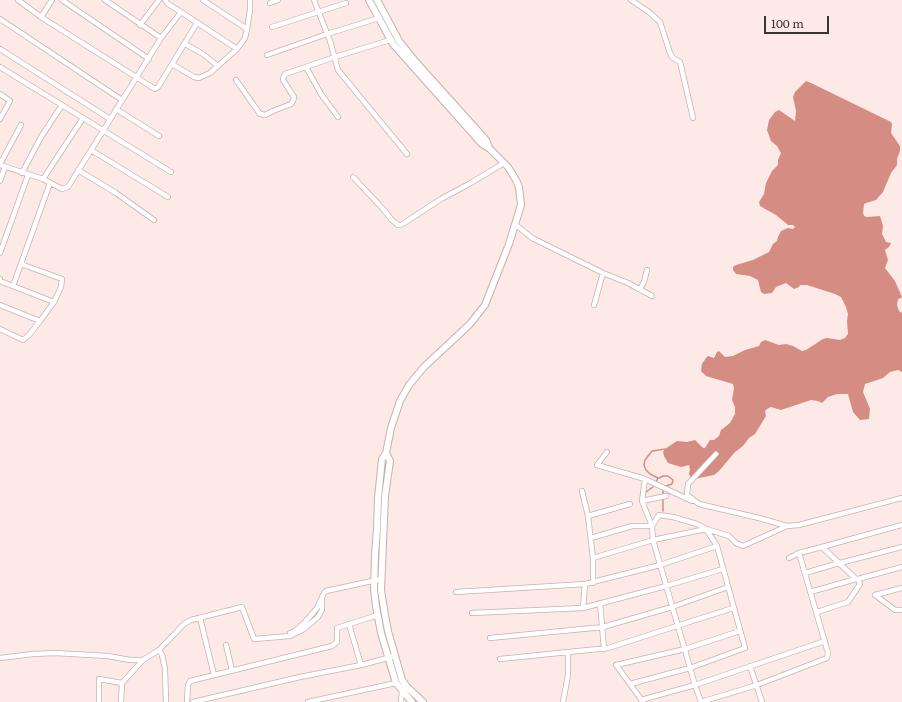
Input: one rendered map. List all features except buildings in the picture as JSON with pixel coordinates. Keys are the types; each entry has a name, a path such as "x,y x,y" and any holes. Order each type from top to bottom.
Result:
{"street":[{"path":"18,0 41,17 155,89 158,87 197,23"},
{"path":"41,17 52,0"},
{"path":"62,0 149,59"},
{"path":"105,0 161,38"},
{"path":"140,25 159,0"},
{"path":"165,0 168,4 237,49"},
{"path":"203,0 247,29"},
{"path":"270,3 278,0"},
{"path":"314,0 335,56 338,70 407,154"},
{"path":"369,0 390,40 399,51 482,144 489,148 504,163 516,180 521,205 516,225 485,305 470,324 420,372 409,385 400,401 391,428 386,453 390,461 385,496 378,579 374,590 381,633 396,683 402,692 412,702"},
{"path":"377,0 399,41 486,140 489,148"},
{"path":"631,0 649,12 660,22 670,53 673,58 680,62 682,66 693,118"},
{"path":"172,64 194,77 199,78 210,73 237,49 245,38 250,10 249,1"},
{"path":"272,27 346,3"},
{"path":"21,125 0,164 22,173 43,179 62,189 68,187 161,38 181,12"},
{"path":"267,55 379,18"},
{"path":"0,19 122,100"},
{"path":"236,80 260,114 265,116 272,111 291,104 294,99 283,78 285,74 335,56 390,40"},
{"path":"185,44 203,54 218,66"},
{"path":"0,49 110,119"},
{"path":"0,66 171,172"},
{"path":"306,67 321,94 338,117"},
{"path":"0,94 10,101 0,119"},
{"path":"22,173 41,137 62,105"},
{"path":"116,109 159,136"},
{"path":"43,179 82,118"},
{"path":"91,150 168,197"},
{"path":"353,177 391,219 398,225 401,225 441,199 470,184 504,163"},
{"path":"0,181 6,167"},
{"path":"78,170 116,193 154,220"},
{"path":"0,253 28,175"},
{"path":"13,286 50,183"},
{"path":"516,225 532,238 603,273 628,282 652,296"},
{"path":"0,329 23,340 30,335 54,302 62,283 62,280 21,264"},
{"path":"640,289 644,282 646,270"},
{"path":"594,305 603,273"},
{"path":"0,281 54,302"},
{"path":"0,305 40,320"},
{"path":"607,452 596,465 647,481 699,504 787,526 798,525 902,498"},
{"path":"699,504 687,495 688,484 716,454"},
{"path":"647,481 642,501 652,526 653,540 677,626 701,702 757,684 827,658 828,653 825,641 799,553"},
{"path":"582,491 591,538 593,583"},
{"path":"642,501 666,496"},
{"path":"588,516 630,504"},
{"path":"652,526 659,515 673,517 729,536 736,543 743,546 787,526"},
{"path":"789,558 799,553 822,546 902,525"},
{"path":"591,538 632,526 652,526"},
{"path":"593,558 653,540 706,529"},
{"path":"630,684 690,668 745,648 717,546 706,529"},
{"path":"456,592 593,583 660,565 717,546"},
{"path":"817,612 848,602 860,584 857,579 822,546"},
{"path":"805,573 902,546"},
{"path":"810,592 902,567"},
{"path":"472,613 583,608 723,569"},
{"path":"120,702 122,683 143,660 160,650 184,624 191,620 242,607 254,639 297,633 311,624 318,617 322,610 322,597 324,593 329,590 378,579"},
{"path":"378,579 385,615 400,675 407,687 423,702"},
{"path":"583,608 585,584"},
{"path":"490,638 603,627 672,607 728,588"},
{"path":"902,588 875,595 896,610 902,610"},
{"path":"600,604 604,649"},
{"path":"500,659 604,649 733,608"},
{"path":"187,702 188,683 190,681 332,646 337,642 337,628 378,615"},
{"path":"200,618 214,675"},
{"path":"349,624 361,665"},
{"path":"740,631 684,649 616,665 642,701 695,685 825,641"},
{"path":"226,645 232,670"},
{"path":"160,650 165,670 166,702"},
{"path":"0,658 55,653 108,656 130,660 143,660"},
{"path":"563,702 568,675 568,653"},
{"path":"193,702 300,677 361,665 395,656"},
{"path":"750,666 762,702"},
{"path":"99,702 99,679 122,683"},
{"path":"308,702 396,683"},
{"path":"401,702 402,692 407,687"}],"shaded area":[{"path":"806,81 891,122 891,133 900,146 897,165 891,173 883,192 876,200 864,204 863,213 864,216 867,217 880,216 883,226 882,234 886,242 891,243 885,250 888,260 885,268 895,281 902,297 898,299 897,305 899,311 902,313 902,372 898,370 890,372 883,378 865,384 863,392 870,409 869,419 860,420 853,412 848,394 837,394 828,397 822,403 811,400 781,410 771,407 767,409 765,411 766,416 755,434 735,452 719,471 714,475 694,479 691,478 689,474 689,465 681,467 668,463 663,452 677,441 687,442 695,440 703,448 705,448 710,440 714,440 719,436 721,430 730,423 735,414 735,407 732,400 734,388 733,384 706,376 701,371 702,364 708,356 714,358 719,351 725,357 733,356 745,350 759,346 761,342 765,340 779,345 786,344 793,346 802,351 823,339 827,338 840,340 845,338 848,334 848,314 841,297 807,285 800,285 794,289 786,283 776,287 772,293 764,294 761,292 758,280 750,276 736,274 733,270 733,267 736,265 753,260 769,252 773,244 777,241 781,231 788,228 793,229 795,227 793,225 788,225 776,215 760,206 759,202 764,194 766,183 772,171 778,165 778,160 781,153 777,146 771,141 767,130 769,120 775,112 779,110 795,121 796,111 793,97 795,92"}],"waterway":[{"path":"646,492 653,487 658,478 646,470 644,465 645,460 652,451 665,449"},
{"path":"659,478 668,476 673,480 672,484 663,487 663,511"}]}
